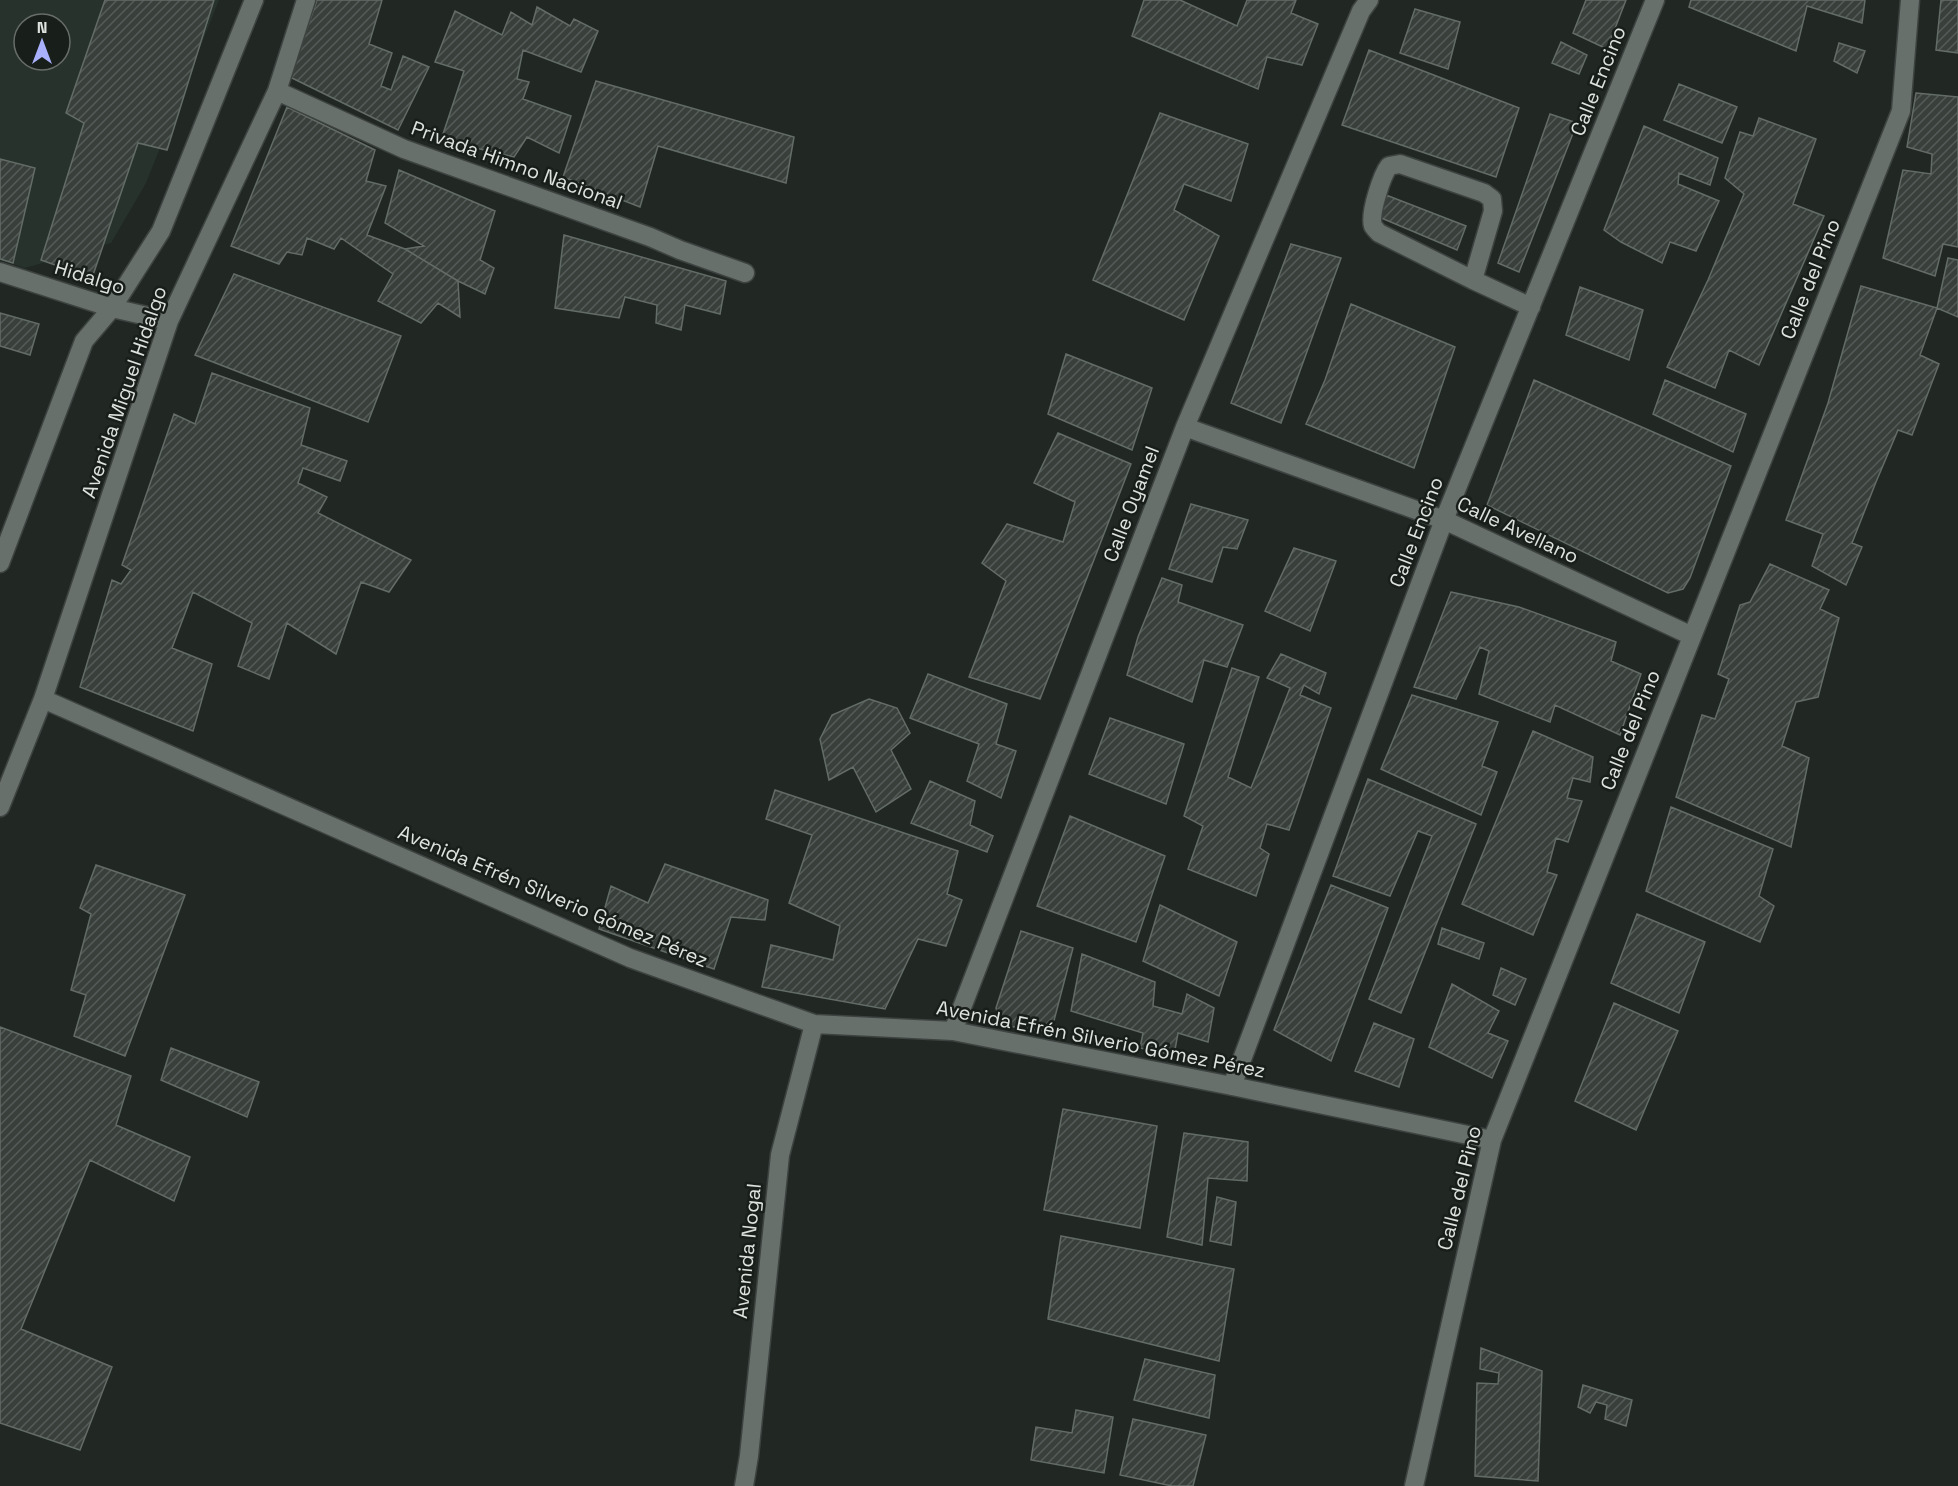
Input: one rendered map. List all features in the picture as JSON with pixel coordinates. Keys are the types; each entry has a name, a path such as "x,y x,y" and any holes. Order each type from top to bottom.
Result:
{"street":[{"name":"Avenida Miguel Hidalgo","path":"0,563 84,341 112,308 162,231 254,0"},
{"name":"Avenida Miguel Hidalgo","path":"0,807 7,773 43,699 169,321 277,91 306,0"},
{"name":"Calle Oyamel","path":"953,1030 1185,427 1361,11 1369,0"},
{"name":"Calle Encino","path":"1232,1086 1444,520 1655,0"},
{"name":"Calle del Pino","path":"1414,1486 1492,1140 1901,111 1910,0"},
{"name":"Privada Himno Nacional","path":"277,91 404,149 745,273"},
{"path":"1473,280 1493,211 1492,199 1484,193 1400,164 1389,166 1384,173 1372,218 1374,228 1379,233 1473,280 1531,307"},
{"name":"Hidalgo","path":"0,272 112,308 169,321"},
{"name":"Calle Avellano","path":"1185,427 1444,520 1692,636"},
{"name":"Avenida Efrén Silverio Gómez Pérez","path":"43,699 630,958 814,1024 953,1030 1492,1140"},
{"name":"Avenida Nogal","path":"744,1486 780,1155 814,1024"}],"shaded area":[{"path":"0,0 219,0 146,183 111,243 25,268 0,260"}],"building":[{"path":"105,0 214,0 167,150 138,143 92,278 41,260 84,123 66,113"},
{"path":"317,0 382,0 369,44 392,53 381,86 391,90 403,56 429,67 398,130 290,77"},
{"path":"1144,0 1180,0 1237,26 1247,0 1296,0 1291,13 1318,24 1302,65 1267,57 1258,89 1132,36"},
{"path":"1586,0 1626,0 1607,49 1573,33"},
{"path":"1691,0 1865,0 1862,23 1807,6 1796,51 1689,7"},
{"path":"1941,0 1958,0 1958,53 1936,50"},
{"path":"537,7 570,26 574,19 598,31 581,72 523,50 517,79 529,82 523,99 571,116 559,153 527,137 514,157 441,140 464,71 435,62 455,11 502,35 511,12 532,25"},
{"path":"1415,9 1460,22 1448,69 1400,53"},
{"path":"1561,42 1587,55 1579,74 1552,63"},
{"path":"1839,43 1865,51 1857,73 1834,61"},
{"path":"1369,50 1519,108 1496,177 1342,125"},
{"path":"596,81 794,137 786,183 658,146 640,207 563,177"},
{"path":"1679,84 1737,107 1722,143 1664,120"},
{"path":"1916,93 1958,97 1958,247 1943,244 1935,276 1883,258 1903,170 1931,174 1932,154 1907,147"},
{"path":"287,107 375,150 366,181 386,186 367,235 405,249 458,281 460,317 438,303 421,323 378,301 393,274 341,238 334,249 307,238 302,255 287,252 279,264 231,246"},
{"path":"1160,113 1248,144 1231,201 1184,184 1174,210 1219,236 1184,320 1093,280"},
{"path":"1550,114 1577,123 1519,272 1498,263"},
{"path":"1759,118 1816,139 1793,204 1824,216 1759,365 1729,350 1715,388 1667,367 1708,280 1744,194 1725,178 1740,132 1753,136"},
{"path":"1644,126 1718,158 1710,185 1679,173 1678,184 1719,201 1696,251 1670,242 1662,263 1621,242 1604,230"},
{"path":"0,159 35,168 13,263 0,259"},
{"path":"399,170 495,211 480,260 494,268 485,294 458,281 405,249 424,246 385,223"},
{"path":"1386,195 1466,226 1457,250 1379,217"},
{"path":"564,235 726,281 720,314 685,305 681,330 656,323 657,305 625,297 619,318 555,308"},
{"path":"1291,244 1341,258 1281,423 1231,403"},
{"path":"1948,258 1958,260 1958,317 1937,308"},
{"path":"234,274 401,336 368,422 195,355"},
{"path":"1861,286 1937,308 1920,355 1939,364 1912,435 1898,430 1876,482 1852,543 1862,547 1846,585 1812,566 1823,534 1786,520 1828,403"},
{"path":"1580,287 1643,310 1629,360 1566,335"},
{"path":"1351,304 1455,347 1414,468 1306,424 1325,380"},
{"path":"0,313 39,324 30,355 0,346"},
{"path":"1066,354 1152,388 1132,450 1048,414"},
{"path":"212,373 310,408 301,445 347,461 340,481 303,468 298,483 327,497 318,513 411,560 389,592 361,582 336,654 287,623 269,679 238,666 252,623 193,592 172,648 212,664 193,731 80,687 112,580 121,584 131,570 122,565 174,414 195,424"},
{"path":"1534,380 1731,466 1690,578 1683,589 1668,593 1487,505"},
{"path":"1665,380 1746,414 1733,452 1653,414"},
{"path":"1058,433 1131,464 1040,699 969,677 1006,581 982,563 1007,524 1063,542 1075,502 1034,483"},
{"path":"1191,504 1248,520 1237,549 1223,547 1212,582 1169,569"},
{"path":"1294,548 1336,561 1310,631 1265,611"},
{"path":"1770,564 1829,590 1820,609 1839,618 1818,697 1796,702 1782,746 1809,758 1791,847 1676,797 1702,715 1715,719 1729,679 1718,674 1740,605 1750,602"},
{"path":"1162,578 1182,585 1178,602 1243,625 1227,667 1204,660 1192,702 1127,675 1138,637"},
{"path":"1451,592 1519,607 1616,642 1611,661 1641,674 1620,735 1555,705 1550,722 1479,694 1489,651 1480,647 1456,699 1414,687"},
{"path":"1281,654 1326,673 1319,694 1304,685 1300,695 1331,708 1289,830 1267,824 1260,848 1269,854 1256,896 1188,869 1203,826 1184,816 1232,668 1259,677 1228,777 1251,788 1290,688 1267,678"},
{"path":"928,674 1007,704 996,744 1016,751 1001,798 967,781 979,744 910,718"},
{"path":"1412,695 1498,722 1482,766 1497,772 1481,815 1381,769"},
{"path":"869,699 897,708 910,733 891,750 911,789 876,812 853,767 829,780 820,739 832,715"},
{"path":"1110,718 1184,744 1166,804 1089,774"},
{"path":"1533,731 1593,757 1590,782 1573,778 1567,798 1582,801 1568,842 1556,838 1547,872 1557,875 1533,935 1462,904"},
{"path":"1368,779 1476,824 1401,1013 1369,999 1432,836 1418,831 1390,896 1333,876"},
{"path":"930,781 975,801 970,825 993,836 987,852 911,823"},
{"path":"775,790 958,851 947,894 962,900 946,946 918,939 885,1009 762,987 771,945 833,960 840,926 789,903 812,835 766,819"},
{"path":"1671,807 1773,849 1759,896 1774,906 1760,942 1646,891"},
{"path":"1070,816 1165,856 1136,942 1037,906"},
{"path":"665,864 768,900 765,920 731,917 714,969 599,929 611,886 648,903"},
{"path":"96,865 185,895 125,1056 74,1036 86,995 71,990 91,914 80,908"},
{"path":"1331,885 1388,908 1331,1061 1274,1030"},
{"path":"1160,905 1237,942 1219,996 1143,961"},
{"path":"1637,914 1705,942 1679,1013 1611,983"},
{"path":"1442,928 1484,943 1479,959 1438,944"},
{"path":"1021,931 1073,948 1051,1032 1001,1025 996,1008"},
{"path":"1082,954 1155,982 1153,1006 1182,1014 1187,994 1214,1008 1208,1042 1178,1033 1174,1055 1140,1048 1143,1033 1071,1011"},
{"path":"1501,968 1526,979 1515,1005 1493,995"},
{"path":"1452,984 1499,1011 1488,1033 1508,1041 1492,1078 1429,1047"},
{"path":"1614,1003 1678,1031 1636,1130 1575,1101"},
{"path":"1374,1023 1414,1039 1399,1087 1355,1071"},
{"path":"0,1027 131,1076 116,1125 190,1157 174,1201 90,1160 21,1329 112,1367 80,1450 0,1423"},
{"path":"171,1048 259,1082 247,1117 161,1080"},
{"path":"1063,1109 1157,1126 1140,1228 1044,1210"},
{"path":"1184,1133 1248,1142 1247,1181 1208,1178 1202,1245 1167,1237"},
{"path":"1217,1197 1236,1202 1231,1245 1210,1241"},
{"path":"1061,1236 1234,1269 1219,1361 1048,1319"},
{"path":"1481,1348 1542,1371 1538,1481 1475,1476 1477,1383 1498,1384 1499,1373 1480,1369"},
{"path":"1145,1359 1215,1375 1209,1418 1134,1400"},
{"path":"1583,1385 1632,1400 1626,1426 1605,1419 1607,1405 1596,1402 1590,1413 1578,1407"},
{"path":"1076,1410 1113,1417 1104,1473 1031,1460 1036,1427 1072,1433"},
{"path":"1133,1419 1206,1435 1193,1486 1172,1486 1120,1475"}]}
